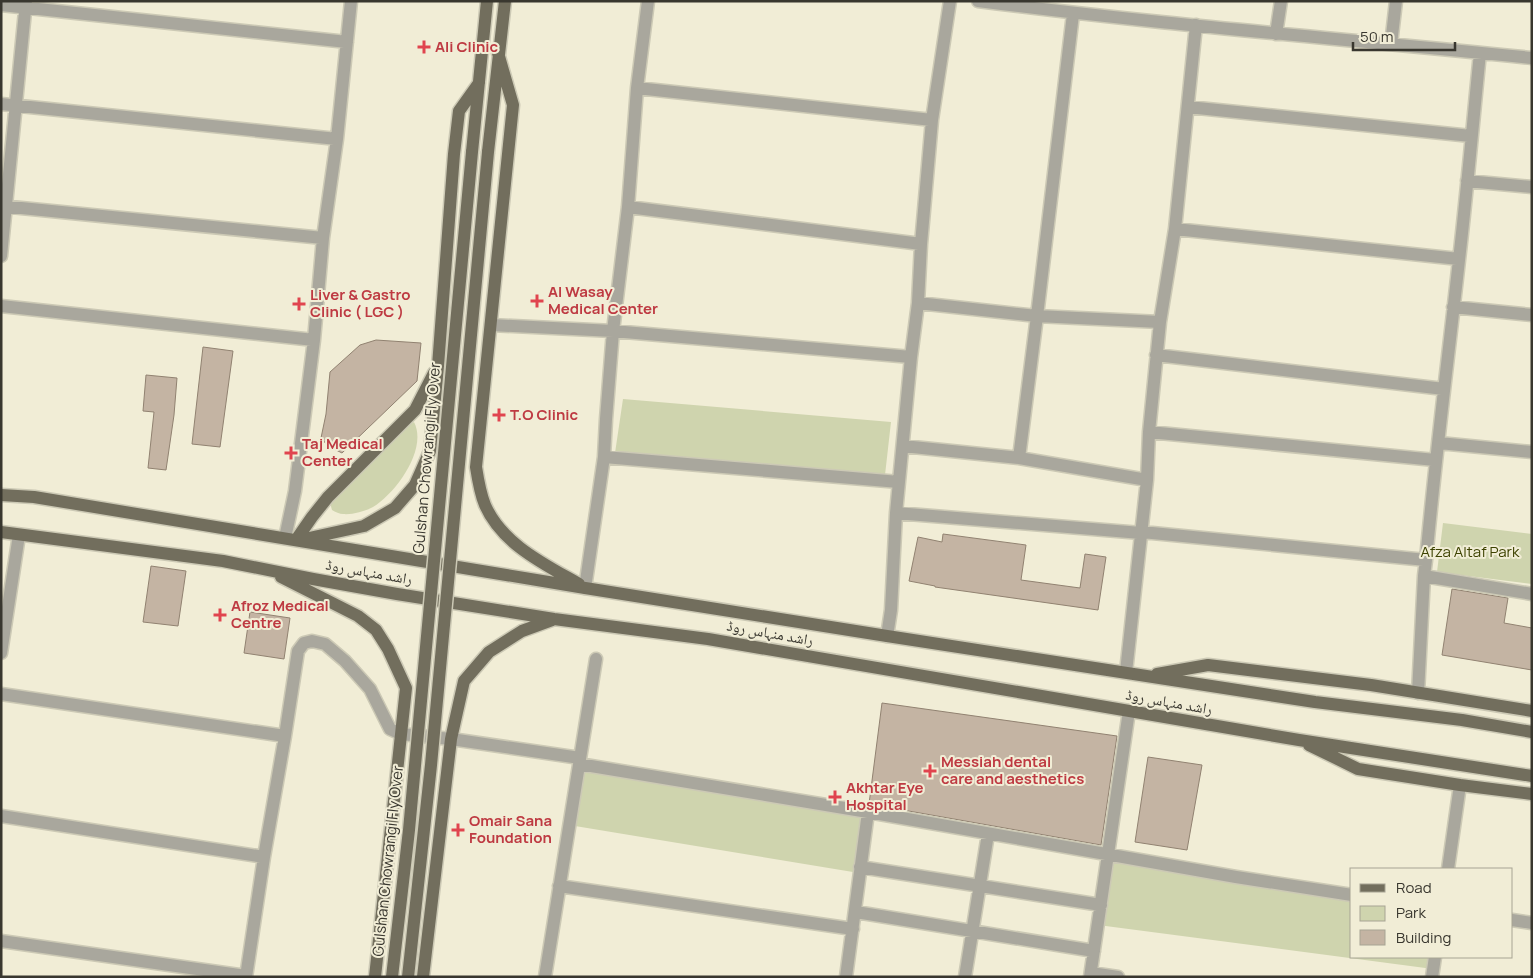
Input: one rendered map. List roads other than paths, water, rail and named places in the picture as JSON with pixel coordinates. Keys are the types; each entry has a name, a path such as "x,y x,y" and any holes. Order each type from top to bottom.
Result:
{"main road":[{"name":"Gulshan Chowrangi Fly Over","path":"392,977 409,830 487,1"},
{"path":"408,977 432,755 488,152 505,1"},
{"path":"498,53 514,105 476,467 486,507 497,525 511,541 538,560 585,588"},
{"path":"291,539 364,526 395,508 415,485 430,451 459,112 479,83"},
{"path":"291,539 328,497 415,410 438,366"},
{"name":"راشد منہاس روڈ","path":"1,495 34,497 887,636 1315,702 1462,720 1532,732"},
{"path":"1,502 34,497"},
{"path":"1,522 19,535"},
{"name":"راشد منہاس روڈ","path":"1,532 223,561 313,580 554,619 708,639 1299,740 1532,776"},
{"path":"264,569 358,616 376,630 388,649 406,688 374,977"},
{"path":"424,977 451,739 464,681 489,652 522,631 554,619"},
{"path":"1148,676 1208,665 1371,685 1532,712"},
{"path":"1299,740 1358,769 1532,794"}],"street":[{"path":"291,539 295,491 314,340 323,238 337,139 351,1"},
{"path":"585,588 604,456 613,331 628,207 637,88 648,1"},
{"path":"887,636 892,610 896,513 918,303 921,244 932,120 950,1"},
{"path":"978,1 1073,14 1532,58"},
{"path":"1276,34 1281,1"},
{"path":"1391,44 1396,1"},
{"path":"1,5 26,5 347,42"},
{"path":"1,256 3,206 17,106 26,5"},
{"path":"1019,458 1073,14"},
{"path":"1126,672 1147,480 1156,355 1175,229 1196,25"},
{"path":"1418,693 1424,576 1435,460 1439,443 1460,259 1480,53"},
{"path":"637,88 932,120"},
{"path":"1,104 337,139"},
{"path":"1188,107 1471,136"},
{"path":"1467,182 1532,187"},
{"path":"3,206 323,238"},
{"path":"628,207 921,244"},
{"path":"1175,229 1460,259"},
{"path":"918,303 1037,316 1160,322"},
{"path":"1,306 314,340"},
{"path":"1454,307 1532,315"},
{"path":"491,325 613,331 911,357"},
{"path":"1156,355 1444,389"},
{"path":"1149,432 1435,460"},
{"path":"1439,443 1532,452"},
{"path":"902,446 1019,458 1147,480"},
{"path":"604,456 899,482"},
{"path":"896,513 1141,532 1426,560"},
{"path":"1,654 19,535"},
{"path":"1424,576 1532,594"},
{"path":"1,941 246,976 298,651 304,643 312,641 325,644 345,660 370,689 390,729 400,734 451,739 1236,877 1350,895"},
{"path":"545,977 596,659"},
{"path":"1,694 285,736"},
{"path":"1118,977 1091,975 1129,711"},
{"path":"1448,868 1460,785"},
{"path":"846,977 868,812"},
{"path":"1,816 264,857"},
{"path":"965,977 988,834"},
{"path":"860,867 1101,905"},
{"path":"559,886 853,929"},
{"path":"856,912 1094,951"},
{"path":"1513,920 1532,923"},
{"path":"1432,977 1435,958"}],"place":[{"name":"Ali Clinic","path":"424,47"},
{"name":"Al Wasay Medical Center","path":"537,301"},
{"name":"Liver & Gastro Clinic ( LGC )","path":"299,304"},
{"name":"T.O Clinic","path":"499,415"},
{"name":"Taj Medical Center","path":"291,453"},
{"name":"Afroz Medical Centre","path":"220,615"},
{"name":"Messiah dental care and aesthetics","path":"930,771"},
{"name":"Akhtar Eye Hospital","path":"835,797"},
{"name":"Omair Sana Foundation","path":"458,830"}],"park label":[{"name":"Afza Altaf Park","path":"1470,552"}]}
